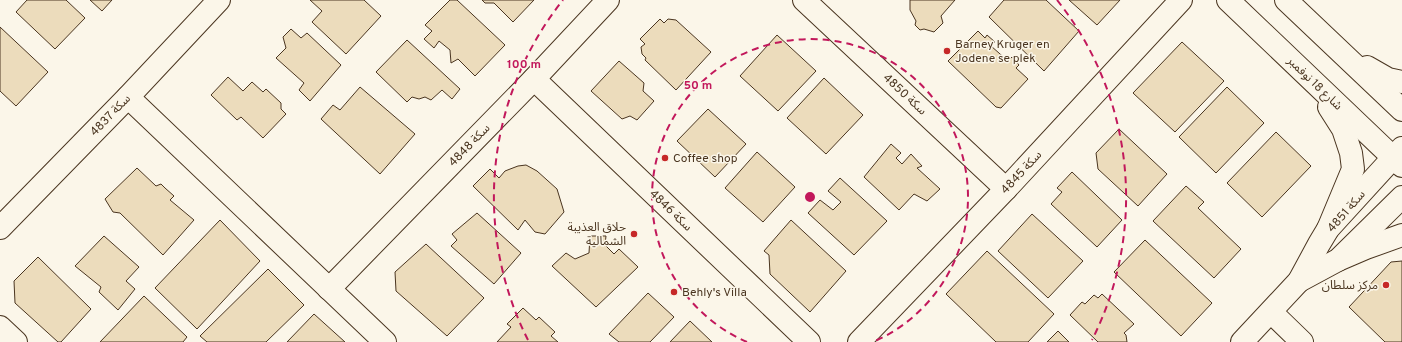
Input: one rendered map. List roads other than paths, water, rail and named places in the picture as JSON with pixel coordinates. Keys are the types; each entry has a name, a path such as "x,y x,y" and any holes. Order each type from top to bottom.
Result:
{"street":[{"name":"سكة 4837","path":"0,228 128,97 219,0"},
{"name":"سكة 4848","path":"329,289 534,79 608,0"},
{"name":"سكة 4850","path":"804,0 1006,189"},
{"name":"سكة 4845","path":"859,342 1006,189 1181,0"},
{"name":"شارع 18 نوفمبر","path":"1228,0 1274,45 1399,157"},
{"path":"1286,0 1402,110"},
{"path":"1274,45 1333,112 1343,129 1353,169 1328,229"},
{"path":"1338,50 1388,79 1402,82"},
{"name":"سكة 4846","path":"534,79 809,342"},
{"path":"128,97 385,342"},
{"name":"سكة 4851","path":"1242,342 1300,281 1328,229 1399,157"},
{"name":"سكة 4851","path":"1300,281 1338,260 1402,197"},
{"path":"1338,260 1402,235"},
{"path":"1271,312 1302,342"},
{"path":"0,327 16,342"}],"place":[{"name":"Barney Kruger en Jodene se plek","path":"947,51"},
{"name":"Coffee shop","path":"665,158"},
{"name":"حلاق العذيبة الشمالية","path":"634,234"},
{"name":"مركز سلطان","path":"1386,285"},
{"name":"Behly's Villa","path":"674,292"}]}
